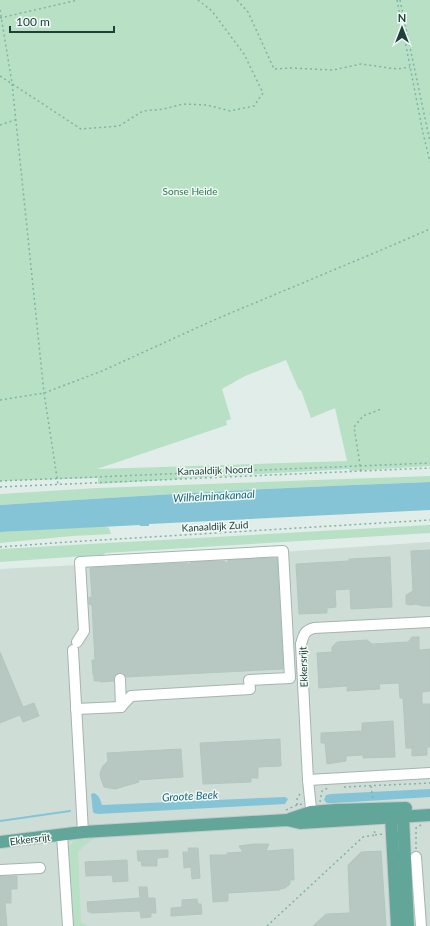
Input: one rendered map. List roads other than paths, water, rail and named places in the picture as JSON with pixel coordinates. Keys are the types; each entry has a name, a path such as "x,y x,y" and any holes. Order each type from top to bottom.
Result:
{"main road":[{"name":"Ekkersrijt","path":"311,812 374,818 430,808"},
{"name":"Ekkersrijt","path":"0,842 83,832 285,816 336,810 397,814 426,819"},
{"path":"397,814 397,926"},
{"path":"397,814 408,926"}],"street":[{"path":"76,709 121,707 131,696 250,689 249,680 290,678 283,550 80,562 84,631 75,646 76,709 83,832"},
{"name":"Ekkersrijt","path":"311,812 301,644 303,635 307,630 314,628 430,622"},
{"path":"120,678 121,707"},
{"path":"308,780 430,773"},
{"path":"62,835 68,926"},
{"path":"416,857 421,926"},
{"path":"0,870 40,868"}],"water":[{"name":"Wilhelminakanaal","path":"430,482 430,510 149,524 149,526 140,525 0,532 0,505 323,486"},
{"path":"430,789 430,797 335,803 327,803 324,800 326,795 331,794"},
{"path":"94,793 99,797 102,805 285,797 288,799 285,804 98,814 93,812 91,794"}],"waterway":[{"name":"Groote Beek","path":"0,821 70,811"}],"park label":[{"name":"Sonse Heide","path":"190,191"}]}
